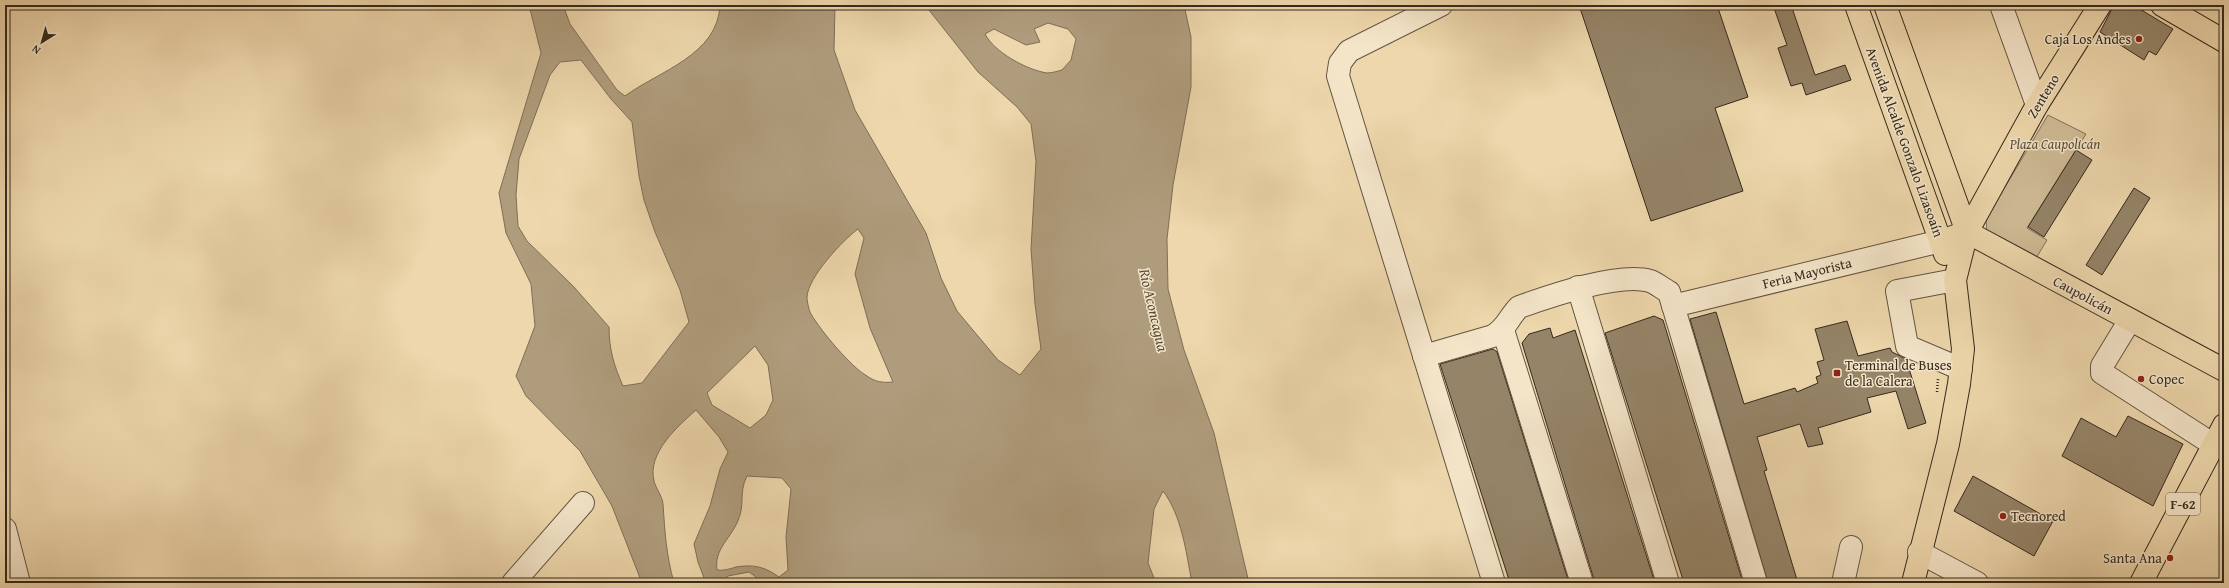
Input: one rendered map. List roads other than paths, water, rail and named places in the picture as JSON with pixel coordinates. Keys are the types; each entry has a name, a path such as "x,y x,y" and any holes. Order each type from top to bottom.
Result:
{"main road":[{"name":"Avenida Alcalde Gonzalo Lizasoaín","path":"1856,5 1955,280 1963,349 1948,444 1912,583"},
{"name":"Avenida Alcalde Gonzalo Lizasoaín","path":"1885,5 1967,232 1955,280"},
{"name":"Zenteno","path":"1967,232 2036,105 2100,5"},
{"path":"2162,5 2224,40"},
{"path":"1940,241 1967,232"},
{"name":"Caupolicán","path":"1967,232 2224,370"},
{"name":"F-62","path":"2142,583 2224,425"}],"street":[{"path":"1441,5 1349,51 1340,63 1338,76 1494,583"},
{"path":"2001,5 2036,105"},
{"name":"Feria Mayorista","path":"1673,306 1940,241"},
{"path":"1424,356 1493,336 1503,330 1513,313 1519,307 1578,288 1632,280 1650,281 1669,292 1756,583"},
{"path":"1955,280 1897,291 1907,346 1960,369"},
{"path":"1578,288 1668,583"},
{"path":"2130,320 2102,366 2102,373 2214,445"},
{"path":"1503,330 1582,583"},
{"path":"512,583 583,503"},
{"path":"5,529 20,583"},
{"path":"1843,583 1851,547"},
{"path":"1919,552 1977,583"}],"water":[{"name":"Río Aconcagua","path":"529,5 563,5 570,24 617,90 625,96 684,60 698,49 709,37 717,22 720,5 835,5 834,50 855,110 926,233 941,278 957,311 998,360 1020,375 1041,349 1035,304 1031,249 1036,161 1031,124 1017,107 978,72 925,5 1184,5 1191,37 1191,87 1173,185 1167,239 1168,289 1184,350 1214,433 1249,583 1192,583 1179,523 1175,512 1163,491 1154,509 1148,563 1156,583 754,583 756,577 749,572 728,576 722,583 706,583 698,562 694,544 710,506 720,469 728,452 719,437 696,410 673,432 659,450 653,471 654,481 663,504 665,534 674,583 642,583 612,506 580,451 526,396 516,376 535,326 531,284 506,233 499,193 541,53","holes":["1048,23 1068,29 1076,39 1071,60 1062,70 1047,73 1021,64 1003,53 989,41 985,34 994,29 1026,45 1040,42 1034,29","581,60 611,99 632,122 639,176 644,200 655,232 680,290 689,322 642,383 623,386 613,357 609,327 574,287 527,241 518,226 516,195 519,159 550,75 560,62","858,229 864,238 855,274 870,328 893,382 873,380 853,365 822,330 811,314 809,308 807,297 813,279 827,260","755,346 768,365 773,400 766,415 750,428 712,405 707,393","747,476 782,478 791,489 786,537 788,570 779,577 769,571 754,566 742,566 717,570 720,551 734,529 740,516 743,488"]}],"place":[{"name":"Caja Los Andes","path":"2139,39"},
{"name":"Terminal de Buses de la Calera","path":"1837,373"},
{"name":"Copec","path":"2141,379"},
{"name":"Tecnored","path":"2003,516"},
{"name":"Santa Ana","path":"2170,558"}],"park label":[{"name":"Plaza Caupolicán","path":"2055,144"}]}
